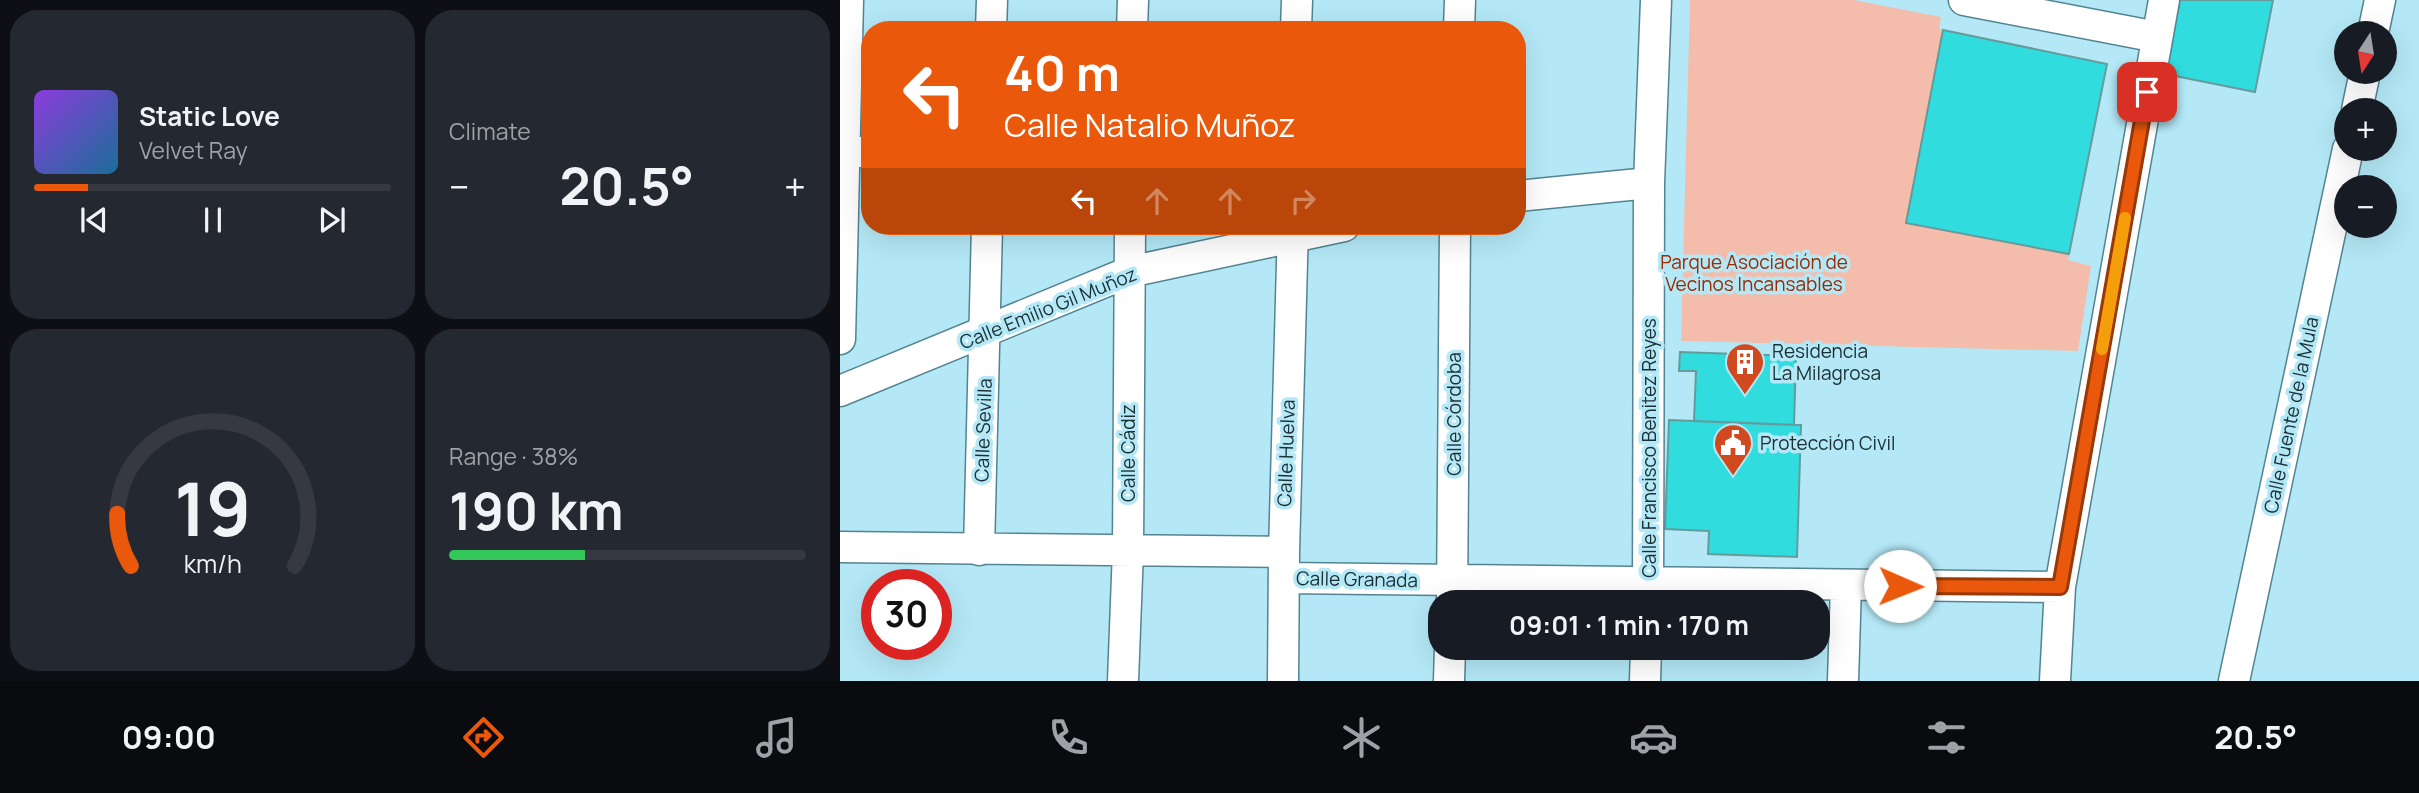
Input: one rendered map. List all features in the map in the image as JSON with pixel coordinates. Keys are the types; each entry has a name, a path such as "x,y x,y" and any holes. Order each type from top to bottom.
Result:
{"street":[{"path":"840,340 857,152 848,0"},
{"path":"992,0 992,21"},
{"path":"1132,21 1133,0"},
{"path":"1296,21 1297,0"},
{"path":"1459,21 1460,0"},
{"name":"Calle Francisco Benitez Reyes","path":"1648,590 1649,183 1656,0"},
{"path":"1964,0 2157,37"},
{"path":"2055,681 2060,587 2164,0"},
{"path":"2376,21 2381,0"},
{"name":"Calle Fuente de la Mula","path":"2234,681 2345,161"},
{"path":"1526,195 1649,183"},
{"name":"Calle Sevilla","path":"979,550 988,235"},
{"name":"Calle Cádiz","path":"1123,681 1128,550 1130,235"},
{"name":"Calle Emilio Gil Muñoz","path":"840,391 1129,272 1276,235"},
{"name":"Calle Huelva","path":"1283,681 1292,235"},
{"name":"Calle Córdoba","path":"1452,590 1455,235"},
{"name":"Calle Granada","path":"840,548 1128,550 1284,565 1446,590"},
{"path":"1843,681 1846,585"},
{"name":"Calle Granada","path":"1705,590 1846,585 2060,587"},
{"path":"1449,681 1450,660"},
{"path":"1645,681 1646,660"}],"green space":[{"name":"Parque Asociación de Vecinos Incansables","path":"1690,0 1854,0 1941,17 1939,29 2107,64 2068,260 2091,266 2078,351 1681,341"}],"building":[{"path":"2180,0 2273,0 2255,92 2165,74"},
{"path":"1943,30 2107,64 2069,254 1906,223"},
{"name":"Residencia La Milagrosa","path":"1680,352 1796,356 1794,425 1694,421 1696,371 1679,371"},
{"name":"Protección Civil","path":"1669,420 1801,425 1797,557 1708,554 1709,531 1665,529"}],"slow traffic":[{"path":"2102,349 2125,218"}],"place":[{"name":"Residencia La Milagrosa","path":"1745,396"},
{"name":"Protección Civil","path":"1733,477"}],"route":[{"path":"1900,586 2060,587 2147,92"}]}
